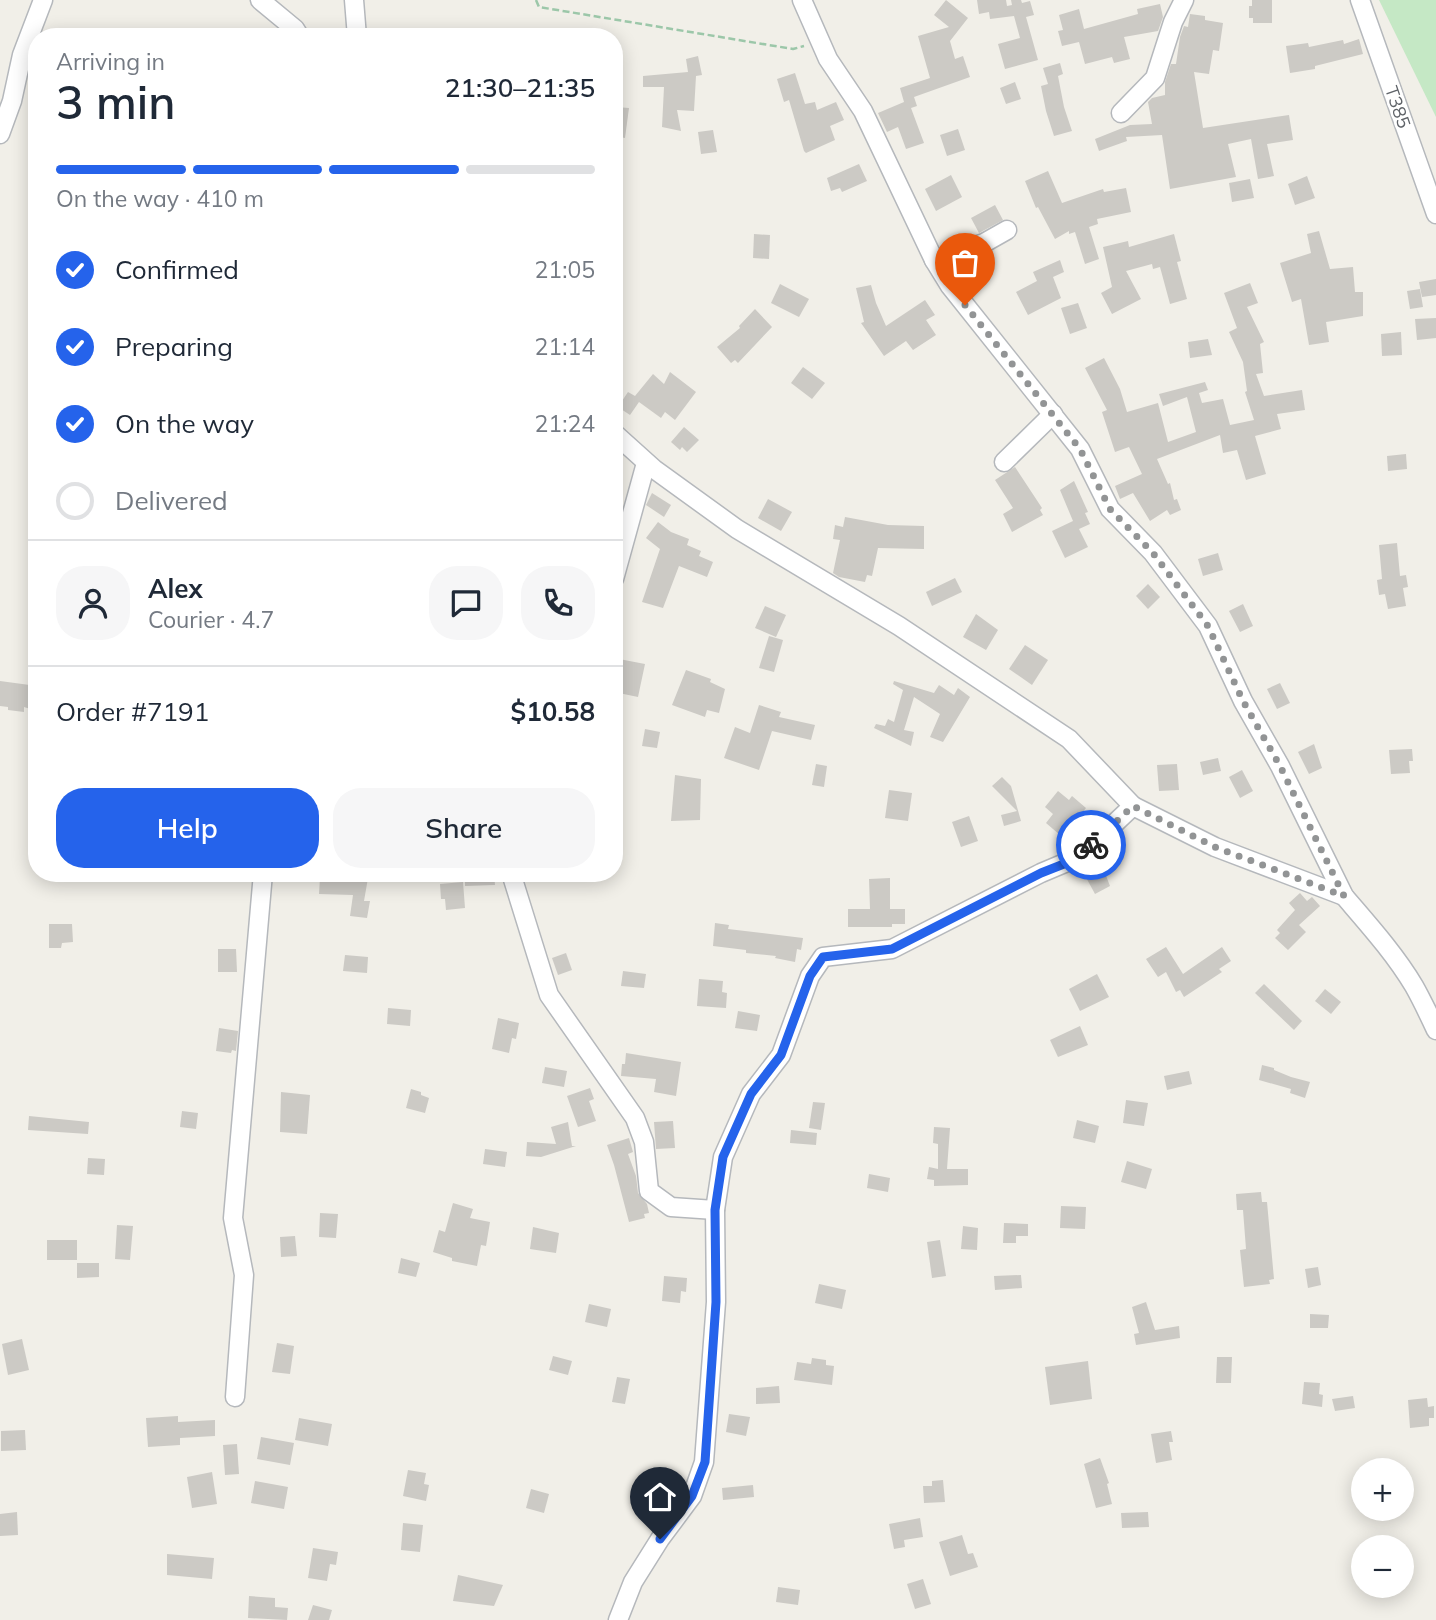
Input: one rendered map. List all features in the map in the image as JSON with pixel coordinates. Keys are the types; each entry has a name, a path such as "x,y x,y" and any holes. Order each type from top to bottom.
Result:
{"street":[{"path":"32,28 43,0"},
{"path":"260,0 294,28"},
{"path":"354,0 356,28"},
{"path":"802,0 828,59 863,111 934,260 965,305 1080,449 1110,509 1153,553 1208,626 1243,701 1280,766 1344,896 1414,985 1436,1030"},
{"path":"1121,113 1155,78 1173,22 1185,0"},
{"name":"T385","path":"1360,0 1436,214"},
{"path":"0,134 12,102 28,39"},
{"path":"934,260 984,243 1007,230"},
{"path":"1004,462 1052,414"},
{"path":"623,441 646,463 737,529 899,626 1069,739 1133,806 1215,847 1344,896"},
{"path":"623,546 646,463"},
{"path":"618,1620 633,1582 692,1496 705,1462 716,1302 715,1210 723,1157 751,1094 781,1055 810,976 823,957 892,949 1041,873 1079,858 1133,806"},
{"path":"235,1397 244,1275 233,1218 262,882"},
{"path":"514,882 549,995 635,1118 644,1142 649,1191 671,1207 715,1210"}],"path":[{"path":"536,0 539,7 793,49 820,41"}],"green space":[{"path":"1379,0 1436,0 1436,117"}],"building":[{"path":"946,0 968,18 950,41 955,59 963,56 970,77 914,97 917,106 911,108 924,143 906,149 898,127 887,132 878,113 904,102 900,88 930,78 918,36 949,27 934,15"},
{"path":"977,0 1006,0 1007,6 1012,5 1011,0 1021,0 1022,3 1030,1 1034,15 1026,17 1038,60 1005,69 998,44 1020,38 1014,16 990,19 989,12 979,14"},
{"path":"1252,0 1272,0 1272,23 1253,23 1253,18 1249,18"},
{"path":"1160,4 1163,17 1158,31 1124,37 1130,59 1114,63 1112,57 1085,64 1079,42 1062,46 1058,31 1063,30 1059,15 1079,9 1084,29 1138,14 1137,9"},
{"path":"1190,14 1223,23 1219,51 1213,50 1209,74 1194,72 1203,128 1289,115 1293,140 1267,144 1274,176 1258,179 1251,139 1228,144 1236,177 1170,189 1162,135 1126,137 1127,141 1099,151 1095,139 1130,125 1152,124 1148,102 1152,98 1165,95 1165,82 1171,64 1176,64 1180,37 1184,26 1188,27"},
{"path":"1359,39 1363,54 1315,66 1315,69 1290,73 1286,46 1308,43 1309,47 1343,40 1344,44"},
{"path":"698,56 702,75 696,76 694,111 677,110 681,131 662,127 664,87 643,87 643,76 688,72 686,59"},
{"path":"1060,63 1063,74 1058,76 1072,131 1054,136 1041,86 1048,84 1043,68"},
{"path":"795,73 805,104 815,102 817,110 836,102 844,120 830,126 835,140 806,153 789,100 784,102 777,79"},
{"path":"1015,82 1021,99 1006,104 1000,88"},
{"path":"623,108 629,108 623,138"},
{"path":"958,129 965,150 947,156 940,135"},
{"path":"713,130 717,152 701,154 698,132"},
{"path":"859,164 867,181 842,192 840,188 831,191 827,178"},
{"path":"1048,171 1062,203 1103,189 1104,192 1126,188 1131,212 1097,219 1098,224 1089,227 1099,259 1085,264 1075,232 1069,234 1069,231 1055,239 1038,207 1036,208 1025,181"},
{"path":"951,175 962,197 936,211 925,189"},
{"path":"1307,176 1315,198 1295,205 1288,184"},
{"path":"1250,179 1254,198 1232,202 1229,183"},
{"path":"995,205 1003,220 979,233 971,218"},
{"path":"1319,231 1330,269 1353,267 1355,292 1363,292 1363,316 1326,322 1329,342 1309,345 1301,299 1292,302 1280,263 1311,253 1307,234"},
{"path":"754,234 770,235 769,259 753,258"},
{"path":"1174,234 1181,261 1177,262 1187,299 1170,304 1160,267 1153,269 1152,264 1126,271 1141,299 1112,314 1101,293 1112,287 1103,247 1128,241 1129,247"},
{"path":"1060,260 1064,272 1053,277 1061,298 1028,315 1016,292 1037,281 1033,272"},
{"path":"1436,279 1436,295 1422,297 1419,282"},
{"path":"1250,283 1258,303 1247,307 1264,342 1260,344 1263,373 1256,374 1264,396 1302,390 1305,410 1277,414 1281,429 1255,436 1266,474 1246,480 1237,450 1223,453 1220,435 1157,459 1181,510 1170,515 1167,510 1150,521 1133,493 1120,499 1115,486 1142,474 1129,447 1115,452 1102,412 1107,410 1085,368 1104,358 1120,389 1127,412 1158,403 1168,442 1196,432 1187,397 1163,406 1159,394 1205,382 1208,390 1199,393 1202,403 1223,399 1230,425 1254,420 1245,392 1243,362 1229,332 1237,328 1224,293"},
{"path":"780,284 809,299 799,317 771,303"},
{"path":"871,285 886,326 925,300 935,315 926,320 936,335 913,350 906,341 884,356 861,323 864,322 856,288"},
{"path":"1420,289 1423,307 1410,309 1407,291"},
{"path":"1078,303 1087,328 1070,334 1061,308"},
{"path":"755,309 772,327 738,363 735,360 731,363 717,347 740,328"},
{"path":"1436,318 1436,338 1417,340 1415,319"},
{"path":"1401,332 1402,355 1382,356 1381,334"},
{"path":"1208,339 1212,355 1190,358 1188,342"},
{"path":"803,367 825,383 812,399 791,383"},
{"path":"670,372 696,392 675,420 665,412 661,418 639,402 630,415 623,410 623,400 628,392 635,396 653,374 664,384"},
{"path":"684,427 699,440 687,452 671,442"},
{"path":"1406,454 1407,469 1388,471 1387,456"},
{"path":"1015,467 1042,508 1040,510 1043,515 1012,532 1003,514 1013,508 995,480"},
{"path":"1074,481 1088,512 1085,513 1090,524 1079,529 1088,547 1065,558 1052,531 1073,521 1060,490"},
{"path":"652,493 671,505 664,517 646,505"},
{"path":"768,499 792,512 781,531 758,518"},
{"path":"845,517 888,525 924,526 924,549 878,548 872,576 867,575 865,582 839,577 833,573 840,540 833,539 835,525 843,527"},
{"path":"658,522 671,532 689,539 687,545 701,551 699,556 713,562 707,577 679,566 663,608 642,602 660,549 646,538"},
{"path":"1397,543 1400,576 1406,575 1408,587 1403,588 1406,606 1388,609 1385,594 1379,595 1377,580 1382,579 1379,545"},
{"path":"1218,553 1223,570 1203,576 1198,559"},
{"path":"955,578 962,592 932,606 926,592"},
{"path":"1148,584 1160,597 1148,609 1136,596"},
{"path":"1243,604 1253,626 1240,632 1229,611"},
{"path":"765,606 786,615 776,637 755,628"},
{"path":"976,614 998,630 986,650 963,637"},
{"path":"769,636 783,640 774,672 759,668"},
{"path":"1025,645 1048,660 1032,685 1009,669"},
{"path":"623,660 645,664 638,697 623,694"},
{"path":"686,670 711,679 710,682 725,689 719,713 707,710 705,717 672,705"},
{"path":"0,681 28,685 28,708 24,707 24,712 0,706"},
{"path":"894,681 934,693 939,685 954,695 958,688 970,697 943,742 930,737 940,714 914,697 904,730 914,732 911,746 874,728 876,724 885,726 888,719 894,722 903,690 893,684"},
{"path":"1280,683 1290,703 1277,709 1267,689"},
{"path":"759,705 781,712 779,717 815,725 811,740 772,731 759,770 724,758 735,727 750,733"},
{"path":"645,729 660,732 657,748 642,746"},
{"path":"1314,744 1322,768 1309,774 1298,752"},
{"path":"1412,749 1410,773 1391,774 1389,750"},
{"path":"1218,758 1221,771 1203,775 1200,762"},
{"path":"816,764 827,766 824,787 812,785"},
{"path":"1177,764 1179,790 1159,791 1157,765"},
{"path":"1242,770 1253,791 1240,798 1229,777"},
{"path":"675,775 701,779 700,820 671,821"},
{"path":"1002,777 1011,786 1021,821 1004,826 1001,815 1017,811 992,786"},
{"path":"889,790 912,793 908,821 885,818"},
{"path":"1058,791 1069,800 1072,796 1086,808 1081,814 1090,823 1083,831 1079,828 1074,833 1067,827 1060,835 1046,823 1053,814 1045,807"},
{"path":"969,816 978,841 961,847 952,822"},
{"path":"1100,860 1110,886 1095,894 1082,870"},
{"path":"890,878 890,909 905,909 905,924 892,924 892,927 848,927 848,909 870,909 869,879"},
{"path":"320,882 367,882 364,901 370,901 367,918 350,916 353,895 319,894"},
{"path":"463,882 465,908 446,910 445,899 441,899 440,884"},
{"path":"465,882 495,882 495,885 465,886"},
{"path":"1300,893 1307,901 1312,897 1320,906 1299,925 1306,932 1288,950 1275,938 1280,933 1277,930 1295,910 1289,903"},
{"path":"715,923 729,925 728,929 803,938 801,950 797,949 795,962 775,958 776,956 746,953 746,950 713,946"},
{"path":"49,924 72,924 73,942 62,943 61,948 49,948"},
{"path":"1166,947 1183,974 1222,947 1231,961 1219,969 1222,972 1184,997 1180,990 1176,992 1166,972 1158,977 1146,959"},
{"path":"218,949 236,949 237,972 218,972"},
{"path":"566,953 572,970 558,975 552,958"},
{"path":"345,955 368,957 367,973 343,971"},
{"path":"623,971 646,974 644,988 621,986"},
{"path":"1097,974 1109,997 1080,1011 1069,989"},
{"path":"699,979 723,981 722,992 727,993 726,1008 697,1006"},
{"path":"1264,984 1302,1021 1294,1030 1255,993"},
{"path":"1325,989 1341,1002 1331,1014 1315,1001"},
{"path":"388,1008 411,1010 410,1026 387,1024"},
{"path":"738,1011 760,1015 757,1031 735,1028"},
{"path":"498,1018 519,1023 516,1039 512,1038 509,1053 492,1049"},
{"path":"1080,1026 1088,1045 1058,1057 1050,1040"},
{"path":"219,1028 238,1031 236,1051 216,1051"},
{"path":"626,1053 681,1062 676,1096 654,1092 656,1079 621,1076"},
{"path":"1262,1065 1310,1082 1305,1098 1290,1093 1291,1089 1259,1080"},
{"path":"545,1067 567,1071 564,1087 542,1083"},
{"path":"1189,1071 1192,1084 1167,1090 1164,1076"},
{"path":"590,1088 594,1099 589,1101 596,1121 578,1127 567,1096"},
{"path":"411,1089 429,1098 425,1113 406,1108"},
{"path":"281,1092 310,1095 307,1134 280,1132"},
{"path":"1126,1100 1148,1103 1144,1126 1123,1123"},
{"path":"813,1102 825,1103 821,1130 809,1128"},
{"path":"182,1111 198,1113 196,1129 180,1127"},
{"path":"29,1116 89,1122 88,1134 28,1130"},
{"path":"1077,1120 1099,1126 1095,1143 1073,1138"},
{"path":"673,1121 675,1148 656,1149 654,1122"},
{"path":"568,1122 572,1146 576,1146 541,1157 526,1156 527,1142 556,1144 551,1127"},
{"path":"934,1127 950,1128 947,1169 968,1169 968,1185 934,1186 934,1180 927,1179 929,1167 938,1169 938,1144 933,1143"},
{"path":"791,1130 817,1133 816,1145 790,1143"},
{"path":"629,1138 633,1152 628,1154 636,1176 638,1193 647,1204 649,1213 644,1214 645,1218 629,1222 607,1145"},
{"path":"485,1149 507,1152 505,1167 483,1164"},
{"path":"88,1158 105,1159 104,1175 87,1174"},
{"path":"1127,1161 1152,1169 1146,1189 1121,1182"},
{"path":"869,1174 890,1178 888,1192 867,1188"},
{"path":"1261,1192 1262,1202 1267,1202 1274,1279 1269,1280 1270,1284 1244,1287 1240,1250 1246,1249 1243,1210 1237,1210 1236,1194"},
{"path":"453,1203 473,1209 470,1218 490,1222 486,1246 481,1245 477,1266 452,1261 452,1258 433,1252 439,1230 445,1232"},
{"path":"1061,1206 1086,1207 1085,1229 1060,1228"},
{"path":"320,1213 338,1214 336,1238 319,1237"},
{"path":"1004,1223 1028,1224 1028,1236 1016,1236 1016,1243 1003,1243"},
{"path":"117,1225 133,1226 130,1260 115,1259"},
{"path":"963,1226 978,1228 977,1250 961,1249"},
{"path":"533,1227 559,1233 556,1253 530,1249"},
{"path":"295,1236 297,1256 281,1257 280,1237"},
{"path":"47,1240 77,1240 77,1260 47,1260"},
{"path":"940,1240 946,1276 932,1278 927,1242"},
{"path":"401,1258 420,1263 416,1277 398,1273"},
{"path":"77,1263 99,1263 99,1277 77,1278"},
{"path":"1318,1267 1321,1285 1308,1288 1305,1269"},
{"path":"1021,1275 1022,1288 995,1290 994,1276"},
{"path":"664,1276 687,1278 686,1292 681,1291 680,1303 662,1301"},
{"path":"819,1284 846,1290 842,1309 815,1303"},
{"path":"1146,1302 1155,1330 1179,1326 1180,1338 1136,1345 1134,1334 1139,1333 1132,1307"},
{"path":"589,1304 611,1309 607,1327 585,1322"},
{"path":"1310,1314 1329,1315 1328,1328 1310,1328"},
{"path":"22,1339 29,1370 8,1375 2,1344"},
{"path":"277,1343 294,1346 290,1374 272,1372"},
{"path":"553,1356 572,1361 568,1375 549,1370"},
{"path":"1217,1357 1232,1357 1231,1383 1216,1383"},
{"path":"812,1358 826,1360 826,1365 834,1366 832,1385 794,1380 797,1362 811,1364"},
{"path":"1088,1361 1092,1399 1050,1405 1045,1367"},
{"path":"617,1377 630,1379 625,1404 612,1402"},
{"path":"1304,1382 1320,1383 1322,1407 1302,1404"},
{"path":"779,1386 780,1403 756,1404 756,1388"},
{"path":"1353,1396 1355,1408 1335,1411 1332,1399"},
{"path":"1427,1398 1428,1407 1434,1406 1434,1418 1429,1418 1429,1426 1410,1428 1408,1400"},
{"path":"729,1414 750,1417 746,1436 726,1432"},
{"path":"178,1416 178,1422 215,1420 215,1436 180,1438 180,1445 148,1447 146,1418"},
{"path":"299,1418 332,1424 328,1446 295,1440"},
{"path":"25,1430 26,1450 1,1451 1,1431"},
{"path":"1171,1431 1173,1442 1169,1442 1172,1460 1156,1463 1151,1434"},
{"path":"261,1437 294,1443 290,1465 257,1459"},
{"path":"237,1444 239,1474 225,1475 223,1445"},
{"path":"1100,1458 1109,1483 1107,1484 1112,1504 1096,1508 1084,1464"},
{"path":"408,1470 426,1473 424,1484 429,1485 426,1501 403,1496"},
{"path":"212,1472 217,1504 192,1508 187,1477"},
{"path":"943,1480 945,1502 924,1503 923,1486 932,1486 932,1481"},
{"path":"255,1481 288,1487 284,1509 251,1503"},
{"path":"753,1485 754,1497 723,1500 722,1488"},
{"path":"531,1489 549,1494 544,1513 526,1508"},
{"path":"17,1512 18,1535 0,1536 0,1514"},
{"path":"1148,1512 1149,1527 1122,1528 1121,1513"},
{"path":"920,1518 923,1537 904,1540 905,1547 894,1549 889,1524"},
{"path":"403,1523 423,1525 420,1552 401,1550"},
{"path":"962,1535 968,1554 973,1553 978,1567 950,1576 939,1542"},
{"path":"313,1548 338,1552 336,1565 330,1564 327,1581 308,1578"},
{"path":"167,1554 214,1558 212,1579 167,1575"},
{"path":"458,1575 503,1585 494,1606 453,1601"},
{"path":"923,1579 931,1604 915,1609 907,1584"},
{"path":"778,1587 800,1590 798,1605 776,1602"},
{"path":"249,1596 275,1598 275,1607 288,1608 287,1620 248,1618"},
{"path":"313,1605 332,1610 329,1620 308,1620"}],"way so far":[{"path":"965,305 1080,449 1110,509 1153,553 1208,626 1243,701 1280,766 1344,896 1215,847 1133,806 1091,845"}],"route":[{"path":"660,1539 692,1496 705,1462 716,1302 715,1210 723,1157 751,1094 781,1055 810,976 823,957 892,949 1041,873 1079,858 1091,845"}]}
